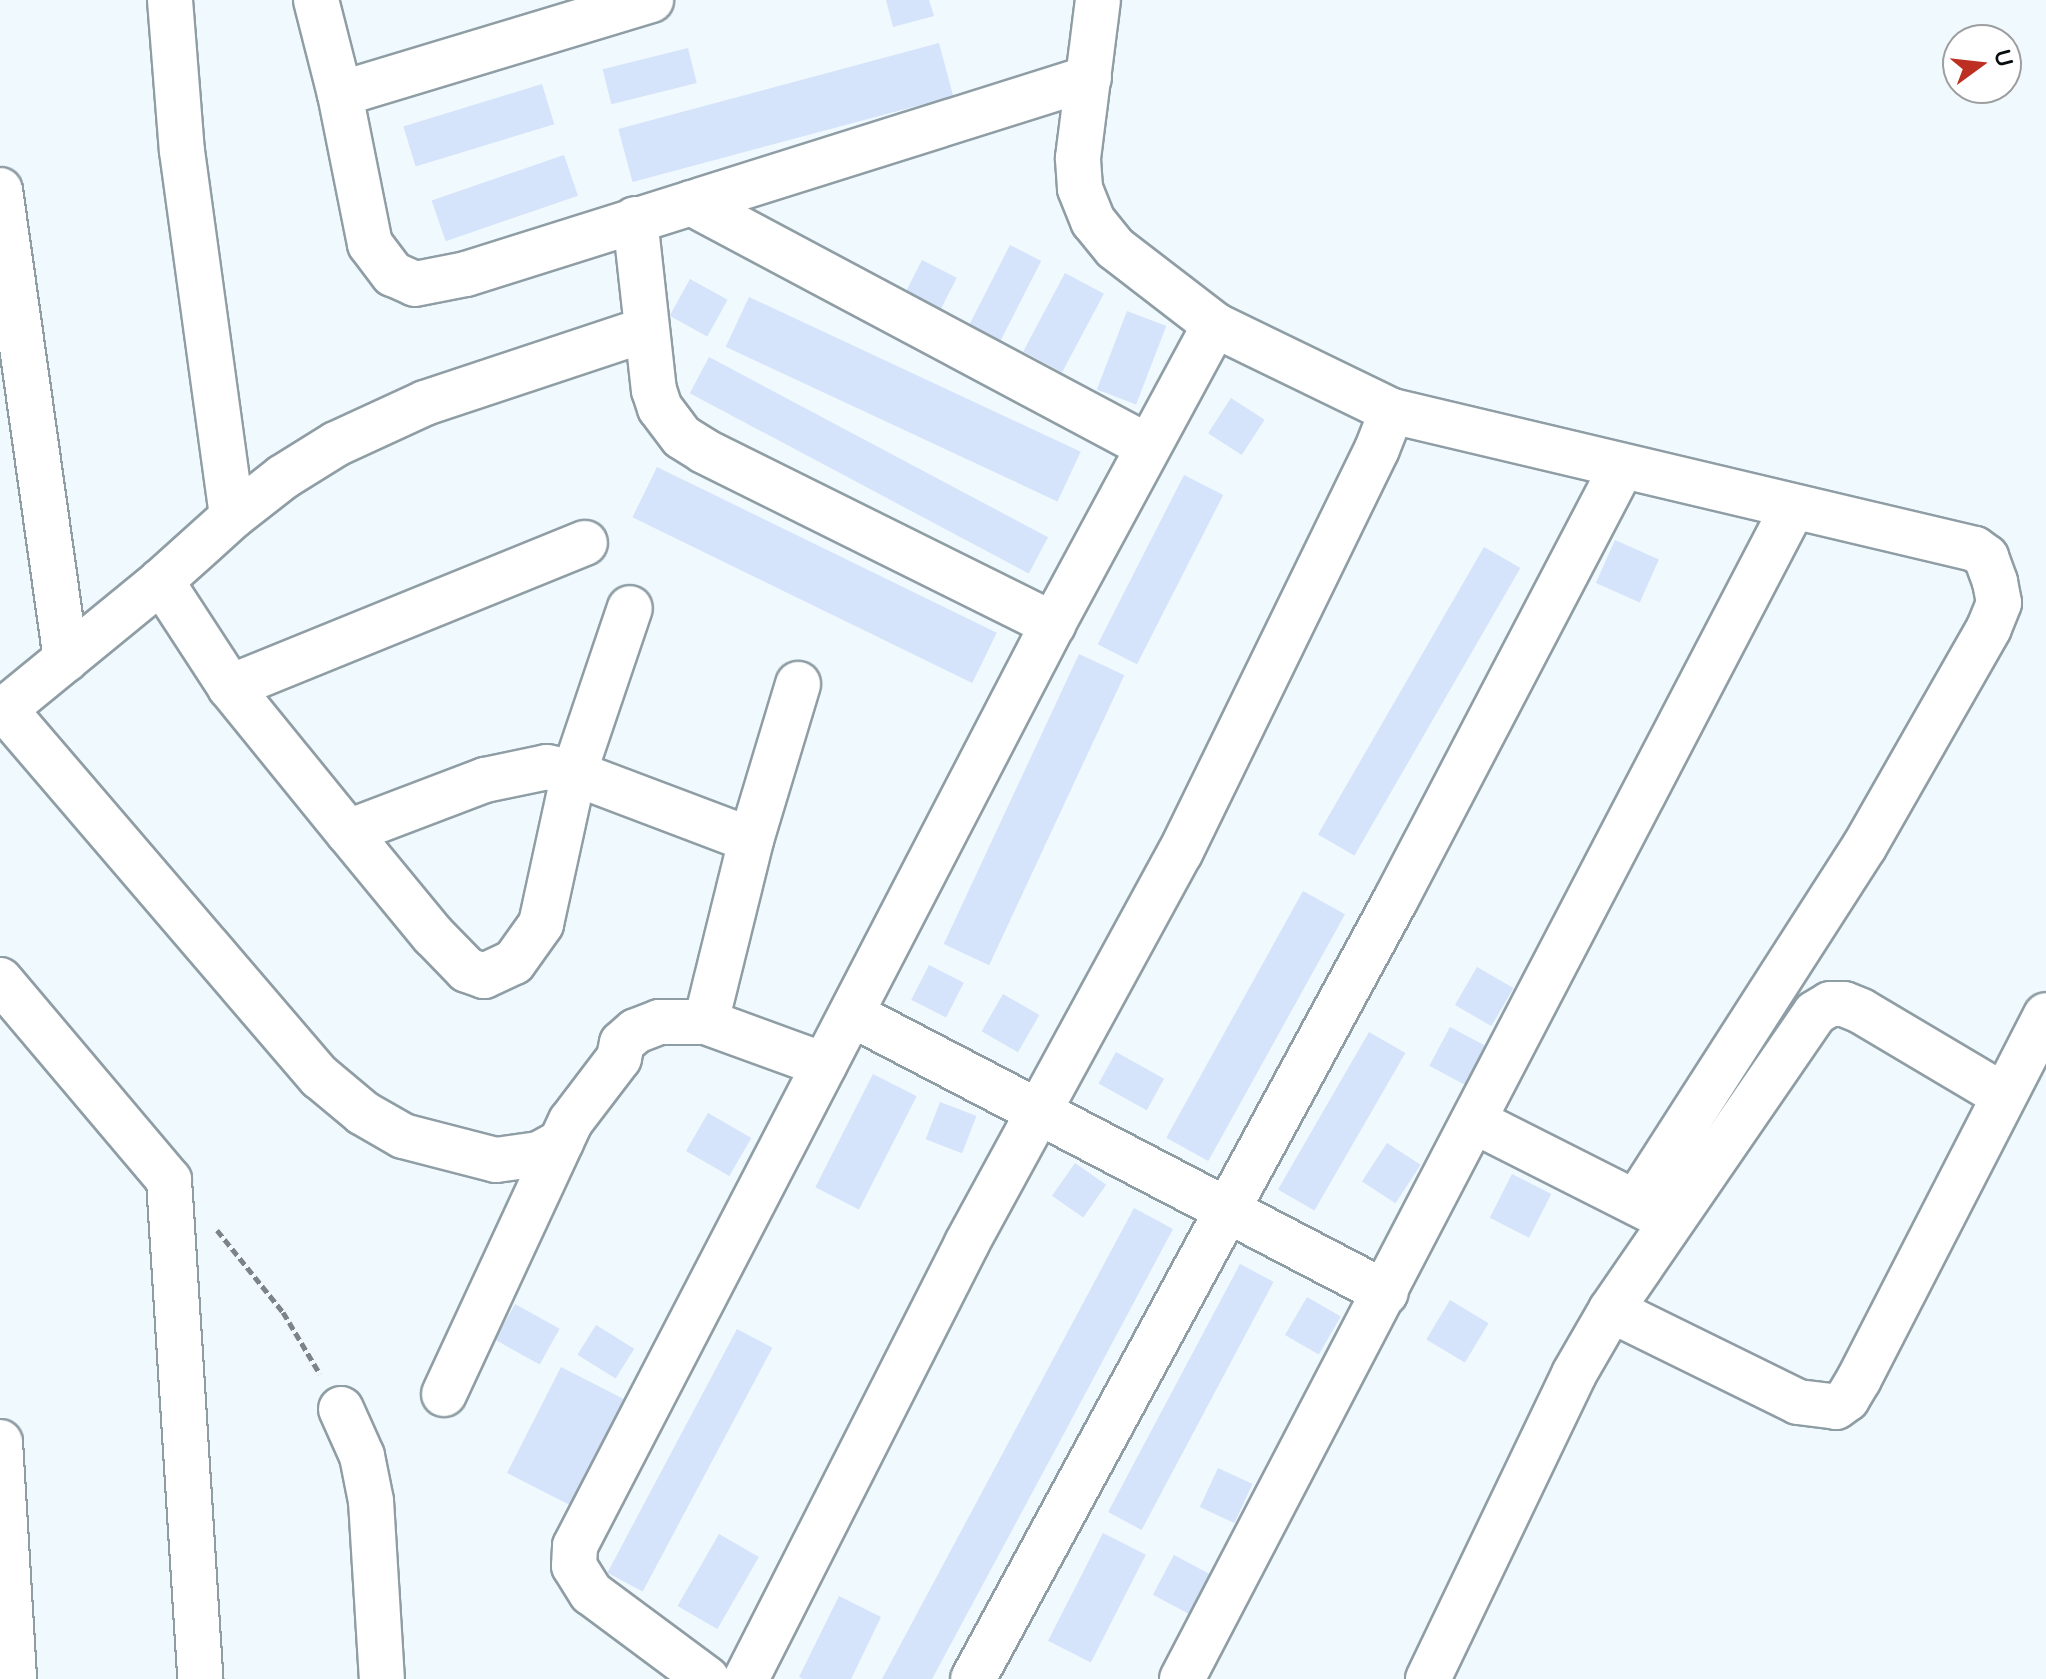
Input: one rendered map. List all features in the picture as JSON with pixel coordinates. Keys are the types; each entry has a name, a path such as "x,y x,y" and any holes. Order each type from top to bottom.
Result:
{"street":[{"path":"170,0 182,151 232,517"},
{"path":"316,0 340,94 370,244 393,274 415,284 466,274 1089,78"},
{"path":"340,94 651,0"},
{"path":"1098,0 1078,158 1080,188 1093,221 1115,248 1215,325 1392,411 1792,509 1975,549 1986,557 1999,603 1989,628 1653,1211 1611,1310 1574,1374 1428,1679"},
{"path":"0,190 66,659"},
{"path":"691,203 1147,446"},
{"path":"635,219 645,330 657,399 670,424 682,437 704,451 1053,624"},
{"path":"707,1679 591,1593 574,1566 575,1546 1053,624 1215,325"},
{"path":"561,1142 528,1157 496,1160 403,1136 363,1113 320,1077 2,712 161,581 232,517 283,477 336,444 425,403 645,330"},
{"path":"746,1679 891,1391 1211,792 1392,411"},
{"path":"973,1679 1227,1211 1622,467"},
{"path":"1182,1679 1386,1293 1792,509"},
{"path":"230,687 585,543"},
{"path":"161,581 230,687 348,832 433,935 467,970 484,976 514,962 541,924 574,773 630,608"},
{"path":"706,1022 751,840 798,684"},
{"path":"348,832 431,799 516,771 547,767 574,773 751,840"},
{"path":"0,980 169,1180 200,1679"},
{"path":"1653,1211 1815,1013 1830,1004 1844,1004 1861,1011 2004,1096"},
{"path":"851,1014 1386,1293"},
{"path":"1611,1310 1798,1402 1836,1407 1847,1399 1859,1379 2046,1015"},
{"path":"444,1394 571,1121 619,1058 622,1043 636,1031 659,1022 706,1022 824,1065"},
{"path":"1474,1121 1653,1211"},
{"path":"341,1409 362,1456 371,1501 382,1679"},
{"path":"0,1442 14,1679"}],"path":[{"path":"169,1180 232,1246 283,1312 341,1409"}],"building":[{"path":"886,0 929,0 934,16 893,27"},
{"path":"939,43 953,96 633,182 618,129"},
{"path":"688,48 697,83 611,104 603,69"},
{"path":"542,84 554,124 416,167 403,126"},
{"path":"564,155 578,196 446,241 432,201"},
{"path":"1010,245 1041,261 996,350 965,334"},
{"path":"922,260 957,278 939,312 904,295"},
{"path":"1065,273 1104,294 1062,372 1023,352"},
{"path":"690,279 728,300 707,337 670,316"},
{"path":"749,297 1081,452 1057,502 726,347"},
{"path":"1127,311 1166,326 1136,404 1097,389"},
{"path":"709,357 1048,537 1029,573 690,393"},
{"path":"1231,398 1265,420 1242,455 1208,433"},
{"path":"657,467 997,633 972,683 632,517"},
{"path":"1184,475 1223,495 1137,664 1098,644"},
{"path":"1615,540 1659,560 1640,602 1596,583"},
{"path":"1484,547 1520,568 1354,856 1318,835"},
{"path":"1079,654 1124,675 989,965 944,944"},
{"path":"1303,891 1345,914 1208,1161 1166,1138"},
{"path":"929,965 964,983 946,1017 911,1000"},
{"path":"1477,967 1513,988 1491,1026 1455,1005"},
{"path":"1003,994 1039,1015 1018,1052 982,1031"},
{"path":"1450,1027 1491,1049 1471,1088 1429,1066"},
{"path":"1369,1032 1405,1053 1314,1211 1278,1190"},
{"path":"1116,1052 1164,1079 1147,1110 1099,1083"},
{"path":"873,1074 917,1096 859,1209 815,1187"},
{"path":"940,1102 976,1116 962,1153 926,1139"},
{"path":"708,1113 751,1138 729,1176 686,1151"},
{"path":"1387,1143 1421,1165 1395,1203 1362,1182"},
{"path":"1075,1163 1106,1185 1083,1218 1052,1196"},
{"path":"1512,1174 1551,1194 1529,1238 1490,1218"},
{"path":"1134,1208 1173,1229 1060,1441 932,1679 882,1679"},
{"path":"1240,1264 1274,1282 1142,1530 1108,1512"},
{"path":"1307,1297 1341,1316 1319,1355 1285,1335"},
{"path":"1450,1300 1489,1323 1465,1363 1426,1339"},
{"path":"515,1304 560,1329 540,1365 495,1340"},
{"path":"596,1325 634,1349 616,1379 577,1355"},
{"path":"737,1329 772,1348 643,1591 607,1573"},
{"path":"561,1367 624,1399 570,1505 507,1473"},
{"path":"1218,1468 1252,1484 1234,1523 1200,1507"},
{"path":"1103,1533 1146,1555 1091,1663 1048,1641"},
{"path":"719,1534 759,1557 717,1629 678,1606"},
{"path":"1174,1555 1211,1575 1190,1614 1153,1595"},
{"path":"839,1596 881,1617 851,1679 803,1679 799,1677"}]}
